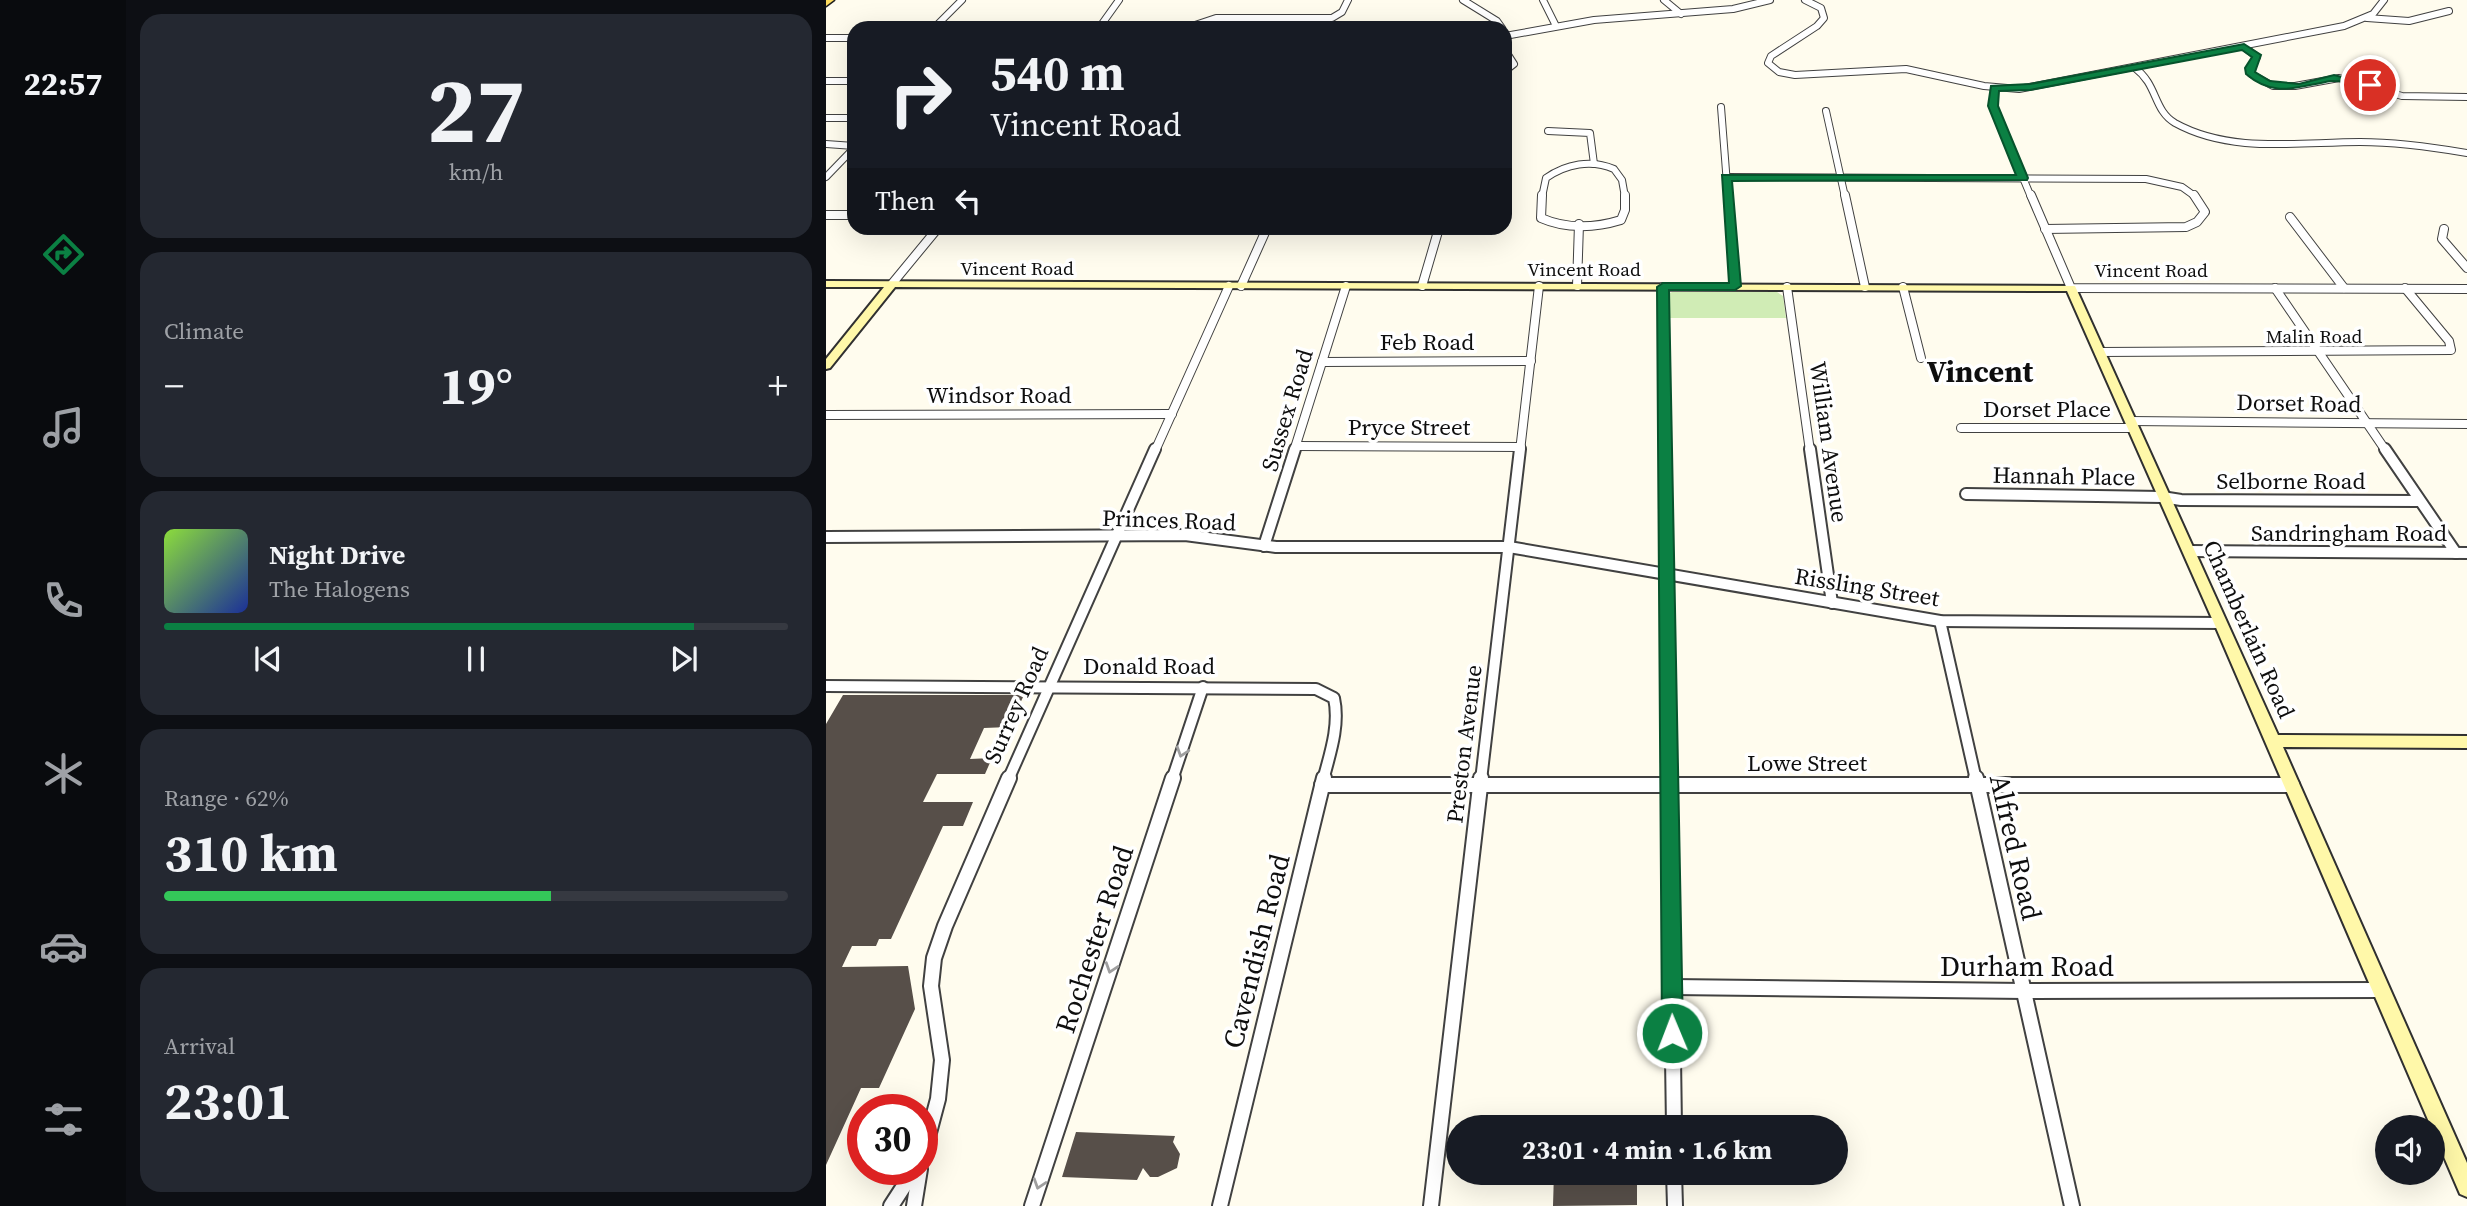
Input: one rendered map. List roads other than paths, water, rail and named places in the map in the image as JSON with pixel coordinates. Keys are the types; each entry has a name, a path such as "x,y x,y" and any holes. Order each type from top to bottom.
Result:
{"main road":[{"path":"826,4 830,0"}],"street":[{"path":"941,21 962,0"},
{"path":"1103,21 1119,0"},
{"path":"1209,21 1332,18 1342,12 1348,0"},
{"path":"1463,0 1497,21"},
{"path":"1543,0 1556,26"},
{"path":"1664,0 1681,14"},
{"path":"1512,35 1607,18 1733,9 1770,0"},
{"path":"1805,0 1821,8 1824,18 1817,26 1771,56 1768,63 1774,69 1796,75 1906,69 1932,72 1994,88 2030,87 2135,68 2333,28 2367,18 2409,21 2449,11"},
{"path":"2367,18 2384,0"},
{"path":"826,38 847,38"},
{"path":"2244,47 2257,57 2250,68 2251,74 2275,86 2299,87 2340,78 2399,95 2451,94 2467,97"},
{"path":"2135,68 2151,81 2164,115 2182,126 2217,138 2252,144 2390,144 2467,153"},
{"path":"826,81 847,81"},
{"path":"1972,83 1993,102 2030,87"},
{"name":"Chamberlain Road","path":"1994,88 1993,102 2023,178 2467,1187"},
{"path":"1721,107 1735,286"},
{"path":"1826,111 1865,287"},
{"path":"826,118 847,118"},
{"path":"1548,131 1590,133 1594,164"},
{"path":"826,144 847,146"},
{"path":"826,177 847,154"},
{"path":"1594,164 1616,170 1625,180 1624,216 1615,222 1579,224 1557,223 1541,218 1546,178 1559,169 1594,164"},
{"path":"1726,177 2160,181 2175,185 2198,197 2205,212 2202,219 2195,224 2177,228 2045,229"},
{"path":"826,215 847,215"},
{"path":"2290,217 2344,288"},
{"path":"1577,286 1579,224"},
{"path":"2444,229 2442,239 2467,268"},
{"path":"826,366 932,235"},
{"name":"Surrey Road","path":"938,1094 942,1060 931,986 934,958 945,926 1048,687 1172,414 1263,235"},
{"path":"1422,286 1437,235"},
{"name":"Vincent Road","path":"826,284 2467,289"},
{"name":"Sussex Road","path":"1264,546 1346,286"},
{"name":"Preston Avenue","path":"1431,1206 1539,286"},
{"path":"1663,287 1674,1115"},
{"name":"William Avenue","path":"1787,287 1832,603"},
{"path":"1903,287 1921,358"},
{"path":"2276,288 2370,423 2419,501 2461,553"},
{"name":"Malin Road","path":"2099,352 2451,350 2449,341 2406,288"},
{"name":"Feb Road","path":"1322,362 1531,361"},
{"name":"Windsor Road","path":"826,415 1172,414"},
{"name":"Dorset Road","path":"2131,424 2467,424"},
{"name":"Dorset Place","path":"1962,428 2131,424"},
{"name":"Pryce Street","path":"1296,446 1521,447"},
{"name":"Hannah Place","path":"1966,494 2162,497"},
{"name":"Selborne Road","path":"2162,497 2181,500 2419,501"},
{"name":"Princes Road","path":"826,537 1204,536 1264,546 1509,547"},
{"name":"Rissling Street","path":"1509,547 1940,621 2221,623"},
{"name":"Sandringham Road","path":"2189,551 2461,553"},
{"name":"Alfred Road","path":"1940,621 2072,1206"},
{"name":"Donald Road","path":"826,687 1316,689 1327,692 1337,706"},
{"name":"Rochester Road","path":"1032,1206 1203,687"},
{"name":"Cavendish Road","path":"1220,1206 1322,785 1337,706"},
{"path":"2271,741 2467,743"},
{"name":"Lowe Street","path":"1322,785 2292,785"},
{"name":"Durham Road","path":"1672,987 2025,991 2381,990"},
{"path":"891,1206 906,1185"},
{"path":"914,1206 916,1185"},
{"path":"1674,1185 1675,1206"}],"district":[{"name":"Vincent","path":"1980,371"}]}
